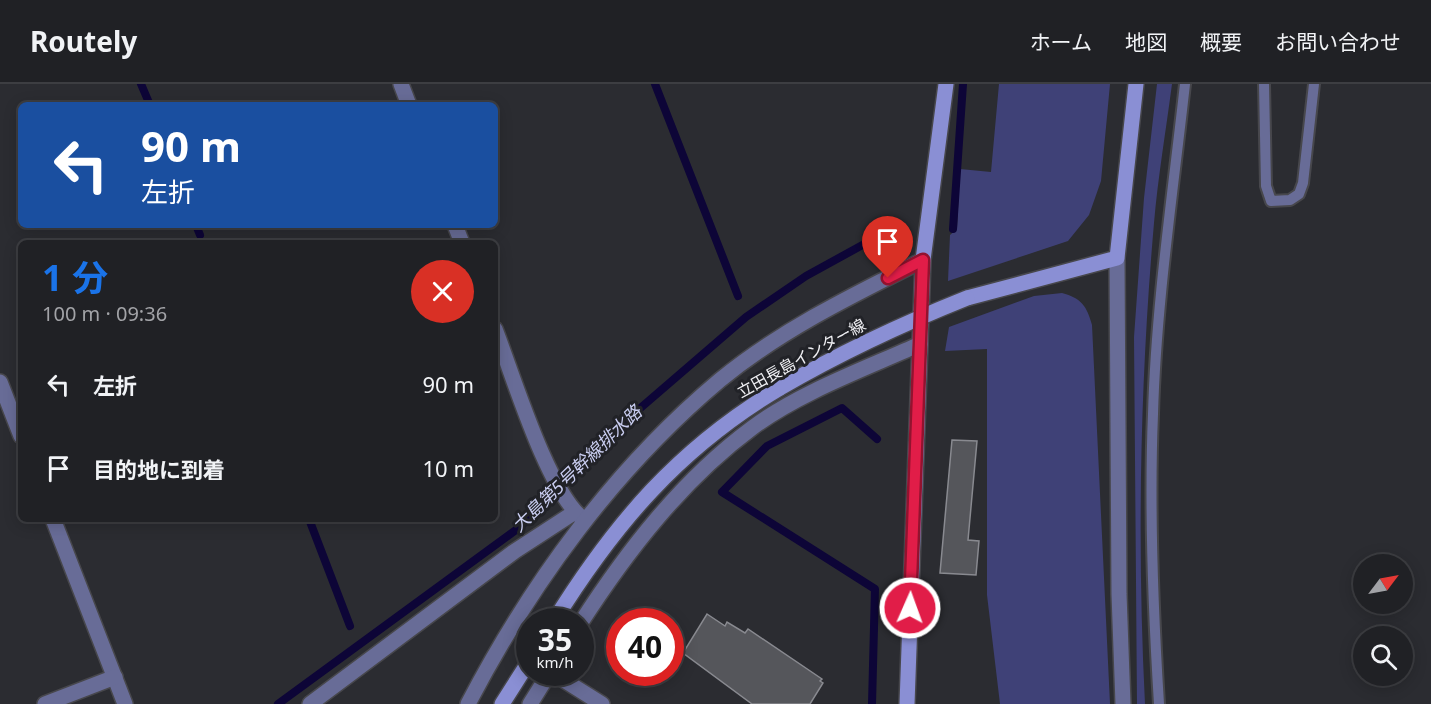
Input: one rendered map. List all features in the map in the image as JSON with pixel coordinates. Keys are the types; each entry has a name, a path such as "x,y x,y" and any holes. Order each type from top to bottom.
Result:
{"main road":[{"path":"907,704 923,260 946,84"},
{"path":"1117,258 1137,84"},
{"name":"立田長島インター線","path":"562,608 579,582 652,488 704,440 741,411 835,356 890,329 967,298 1117,258"},
{"path":"502,704 516,682"}],"street":[{"path":"401,84 408,102"},
{"path":"1117,258 1119,594 1123,704"},
{"path":"310,704 514,551 577,512 634,464 721,380 788,333 852,296 923,260"},
{"path":"498,337 553,479 577,512"},
{"path":"590,608 611,576 693,478 753,427 824,386 920,344"},
{"path":"0,382 18,428"},
{"path":"468,704 577,512"},
{"path":"54,522 125,704"},
{"path":"45,704 115,677"},
{"path":"530,704 542,686"},
{"path":"573,686 602,704"}],"lane":[{"path":"1158,704 1153,612 1153,413 1169,227 1185,84"},
{"path":"1264,84 1266,186 1271,201 1281,202 1299,194 1303,183 1314,84"}],"shaded area":[{"path":"999,84 1110,84 1101,181 1089,215 1068,241 948,281 950,235 957,229 960,169 991,172"},
{"path":"1157,84 1172,84 1160,171 1149,283 1141,463 1141,584 1145,704 1137,704 1134,337 1144,198"},
{"path":"1062,293 1079,300 1088,313 1092,325 1110,704 1000,704 987,595 987,349 945,351 949,327 1034,296"}],"building":[{"path":"952,440 977,441 968,540 979,541 976,575 940,573"},
{"path":"707,614 725,626 727,622 745,633 748,629 822,679 820,681 823,683 810,704 752,704 684,654"}],"waterway":[{"path":"141,84 149,102"},
{"path":"655,84 738,296"},
{"path":"953,229 963,84"},
{"path":"197,228 200,235"},
{"name":"大島第5号幹線排水路","path":"278,704 520,527 630,417 746,317 806,276 877,237"},
{"path":"872,704 875,589 722,492 767,446 842,408 877,439"},
{"path":"310,522 350,626"}],"route":[{"path":"888,278 923,260 910,608"}]}
